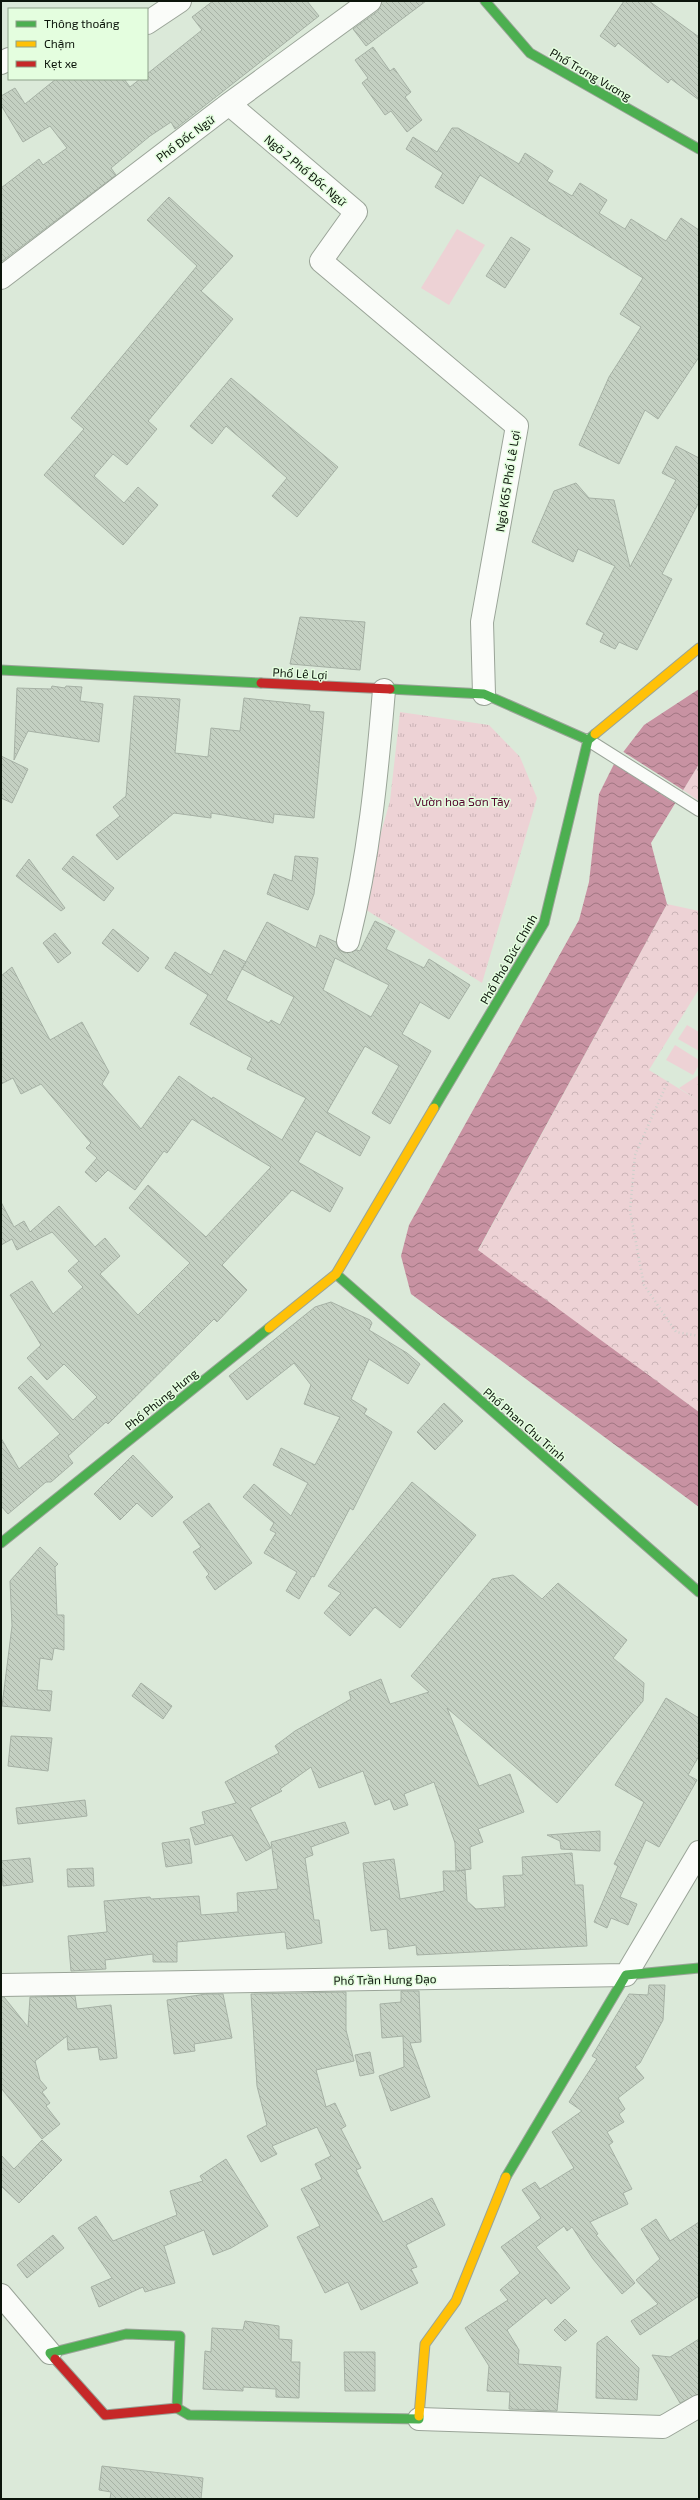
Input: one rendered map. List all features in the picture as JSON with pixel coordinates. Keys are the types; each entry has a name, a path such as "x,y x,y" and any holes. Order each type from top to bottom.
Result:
{"street":[{"path":"148,22 180,1"},
{"name":"Phố Đốc Ngữ","path":"1,278 229,104 370,1"},
{"name":"Phố Trưng Vương","path":"485,1 530,53 699,150"},
{"name":"Ngõ 2 Phố Đốc Ngữ","path":"229,104 356,212 321,261"},
{"name":"Ngõ K65 Phố Lê Lợi","path":"321,261 517,426 482,622 484,694"},
{"path":"588,740 699,648"},
{"name":"Phố Lê Lợi","path":"1,670 484,694 588,740"},
{"path":"348,940 361,889 368,847 384,690"},
{"name":"Phố Phó Đức Chính","path":"336,1274 544,923 588,740"},
{"name":"Phố Phùng Hưng","path":"1,1543 336,1274"},
{"name":"Phố Phan Chu Trinh","path":"336,1274 699,1592"},
{"path":"420,2419 425,2344 456,2301 503,2183 699,1852"},
{"path":"626,1975 699,1968"},
{"name":"Phố Trần Hưng Đạo","path":"1,1985 626,1975"},
{"path":"1,2295 105,2415 177,2408 189,2415 420,2419 663,2427 699,2406"},
{"path":"50,2353 126,2334 180,2336 177,2408"}],"lane":[{"path":"588,740 699,810"}],"path":[{"path":"668,1082 635,1155 630,1211 644,1285 676,1332 699,1336"}],"green space":[{"path":"457,229 485,245 449,305 421,288"},
{"name":"Vườn hoa Sơn Tây","path":"400,712 489,725 520,757 537,798 482,983 360,906 390,801"},
{"path":"699,764 699,801 683,790"},
{"path":"667,904 699,911 699,989 649,1070 699,1101 699,1412 478,1251"},
{"path":"687,1025 699,1032 699,1051 678,1039"},
{"path":"675,1045 699,1060 699,1065 693,1075 666,1060"},
{"path":"699,1075 699,1101 679,1088"}],"water":[{"path":"699,689 699,764 651,843 667,904 478,1250 699,1412 699,1507 411,1294 401,1256 409,1225 579,920 589,882 599,794 614,764 644,725"}],"pier":[{"path":"622,751 683,790 675,803 614,764"}],"building":[{"path":"213,1 307,1 319,16 175,129 171,122 150,136 111,168 116,175 1,262 1,188 39,159 43,165 67,148 50,126 23,142 1,105 1,96 15,88 25,104 55,80 125,80 130,87 139,80 148,80 148,73 202,30 192,17"},
{"path":"382,1 426,1 366,46 353,29 378,11"},
{"path":"624,1 649,1 699,37 699,100 671,79 668,83 618,43 615,47 600,36"},
{"path":"373,47 390,71 394,68 411,92 405,97 422,120 407,132 391,111 385,115 362,83 368,78 355,60"},
{"path":"452,128 458,128 519,164 525,153 553,171 547,181 572,196 580,183 607,200 599,213 625,229 631,219 666,241 681,218 699,230 699,357 658,419 645,410 619,464 579,445 609,377 641,327 620,314 643,278 480,175 463,204 435,187 443,173 406,149 413,137 437,152"},
{"path":"169,197 233,256 201,291 233,319 148,421 157,429 127,465 113,454 94,476 124,503 138,487 158,505 123,545 44,475 84,429 71,418 197,266 147,220"},
{"path":"511,237 530,249 505,288 486,276"},
{"path":"231,378 338,467 297,517 272,496 287,478 226,426 212,444 190,426"},
{"path":"676,446 699,458 699,502 662,574 672,579 637,650 619,642 615,649 600,642 604,633 586,624 615,566 578,549 573,562 532,542 554,491 576,483 589,498 614,500 630,567 676,480 662,473"},
{"path":"300,617 365,622 360,670 290,664"},
{"path":"52,686 65,688 66,686 82,687 80,701 103,704 99,742 28,731 14,760 17,688 51,689"},
{"path":"134,696 180,699 175,753 208,757 211,728 240,731 244,698 310,705 309,711 324,712 314,818 274,814 273,823 211,813 211,818 174,813 117,860 96,835 120,816 113,807 126,796"},
{"path":"1,756 28,769 12,803 1,798"},
{"path":"73,856 114,888 104,901 62,869"},
{"path":"295,856 318,858 314,894 308,910 267,894 274,874 292,881"},
{"path":"29,859 65,908 61,911 16,876"},
{"path":"375,921 395,931 386,949 424,968 429,959 470,985 449,1019 420,1002 402,1034 431,1051 390,1124 372,1113 399,1066 365,1046 327,1112 370,1137 360,1156 316,1131 298,1162 343,1188 330,1212 292,1190 222,1265 247,1290 217,1322 214,1319 108,1424 106,1422 68,1456 73,1463 51,1482 46,1482 8,1514 1,1506 1,1438 19,1469 60,1434 18,1388 31,1376 73,1420 97,1397 64,1364 47,1380 27,1358 41,1345 10,1295 32,1281 53,1314 83,1287 68,1271 79,1261 52,1232 17,1250 12,1239 1,1245 1,1202 14,1227 24,1221 30,1232 59,1206 95,1247 105,1238 120,1256 100,1274 138,1315 190,1263 129,1208 148,1185 206,1237 271,1167 192,1119 167,1153 164,1151 135,1190 108,1170 96,1182 85,1172 97,1158 86,1148 91,1143 41,1084 21,1094 13,1078 1,1084 1,976 12,967 50,1040 82,1022 109,1072 102,1084 141,1129 179,1076 212,1099 213,1097 282,1140 306,1098 247,1069 252,1058 190,1024 208,995 165,968 175,952 211,975 224,950 246,962 267,922 316,948 320,935 336,942 339,950 345,953 357,950 360,951","holes":["335,958 389,985 371,1017 323,990","242,969 294,997 280,1025 271,1020 269,1023 226,1000"]},
{"path":"113,929 149,958 138,972 102,943"},
{"path":"55,933 71,953 58,963 43,943"},
{"path":"331,1302 370,1320 372,1323 369,1330 407,1353 420,1364 408,1384 369,1359 351,1399 367,1409 364,1414 392,1432 353,1510 350,1508 314,1577 312,1576 299,1599 286,1591 297,1572 264,1553 276,1533 270,1530 274,1523 243,1497 254,1484 291,1516 308,1483 273,1465 281,1448 315,1465 340,1417 304,1404 311,1385 294,1363 247,1400 229,1376 315,1307"},
{"path":"444,1403 463,1421 435,1450 417,1432"},
{"path":"133,1455 173,1497 152,1517 137,1503 120,1520 94,1494"},
{"path":"412,1482 476,1535 400,1628 375,1607 350,1636 324,1613 341,1593 328,1586"},
{"path":"209,1503 252,1563 215,1590 206,1577 209,1574 193,1552 201,1547 183,1522"},
{"path":"40,1547 58,1564 55,1567 57,1615 64,1615 64,1650 54,1648 52,1660 40,1658 37,1690 52,1691 50,1711 2,1706 12,1626 10,1581"},
{"path":"513,1575 542,1599 558,1583 627,1640 613,1658 644,1683 643,1701 557,1803 447,1708 479,1786 510,1774 524,1812 478,1829 483,1842 470,1847 471,1869 457,1871 465,1870 467,1901 476,1909 505,1907 503,1876 523,1875 522,1857 572,1853 575,1885 583,1885 587,1946 417,1955 416,1945 389,1949 387,1929 371,1931 363,1863 394,1859 400,1899 444,1891 443,1871 456,1871 455,1843 434,1782 404,1794 408,1805 394,1810 390,1799 375,1805 363,1771 319,1788 311,1767 280,1789 282,1791 250,1808 271,1848 246,1861 232,1835 195,1845 190,1828 205,1824 202,1812 236,1803 225,1782 279,1753 275,1746 295,1731 351,1699 349,1692 381,1679 390,1704 429,1692 411,1676 492,1579"},
{"path":"141,1683 172,1706 163,1719 132,1696"},
{"path":"666,1698 699,1718 699,1756 688,1775 697,1780 659,1847 646,1840 620,1897 637,1904 628,1925 611,1918 607,1928 594,1922 618,1866 614,1864 644,1802 615,1785"},
{"path":"11,1736 52,1738 48,1771 8,1766"},
{"path":"85,1800 87,1816 18,1824 16,1808"},
{"path":"345,1822 349,1833 311,1847 313,1855 305,1858 314,1920 319,1920 322,1943 287,1949 285,1932 177,1942 177,1962 153,1962 153,1954 105,1960 106,1969 71,1971 68,1936 107,1932 104,1901 150,1897 151,1899 199,1896 201,1915 238,1912 237,1893 278,1889 271,1842"},
{"path":"600,1831 600,1851 561,1849 560,1841 547,1835"},
{"path":"189,1839 192,1863 166,1867 162,1843"},
{"path":"30,1858 33,1882 3,1886 1,1861"},
{"path":"93,1868 94,1886 68,1887 67,1869"},
{"path":"649,1985 665,1985 663,2020 640,2063 635,2067 644,2078 618,2098 625,2109 619,2114 624,2122 607,2132 613,2142 609,2145 632,2189 623,2193 628,2204 590,2222 598,2234 596,2235 635,2283 622,2294 593,2259 572,2227 567,2231 564,2226 536,2247 570,2288 551,2304 546,2298 507,2330 519,2350 518,2364 561,2367 557,2411 509,2409 510,2392 487,2391 489,2366 465,2328 508,2300 500,2290 520,2273 501,2247 541,2218 522,2190 535,2182 540,2189 574,2168 552,2132 582,2111 569,2102 597,2059 592,2056 629,1994 648,1995"},
{"path":"401,1991 419,1991 421,2042 410,2043 430,2097 391,2111 379,2076 404,2067 403,2036 382,2038 380,2004 401,2002"},
{"path":"346,1992 346,2030 354,2061 316,2070 326,2107 335,2103 346,2126 341,2129 361,2168 356,2170 383,2222 432,2198 445,2225 406,2245 417,2267 411,2269 418,2283 361,2310 348,2282 325,2293 297,2237 320,2226 301,2189 322,2179 315,2164 331,2156 317,2127 272,2146 277,2154 261,2162 247,2136 267,2125 257,2086 251,1994"},
{"path":"206,1994 223,1994 232,2038 194,2044 195,2051 174,2054 167,2000"},
{"path":"75,1996 77,2009 111,2005 117,2058 100,2060 98,2047 68,2050 67,2036 35,2061 40,2080 47,2088 42,2092 50,2103 46,2106 60,2124 42,2139 1,2088 1,1997 4,1997 28,2027 30,1997"},
{"path":"370,2052 374,2073 360,2076 355,2055"},
{"path":"42,2140 62,2160 19,2203 1,2186 1,2155 14,2169"},
{"path":"226,2159 268,2226 231,2248 213,2255 204,2230 164,2246 175,2283 145,2292 143,2287 99,2307 91,2287 112,2278 78,2228 96,2216 113,2241 177,2215 170,2191 203,2181 200,2176"},
{"path":"656,2219 670,2241 699,2222 699,2296 640,2335 631,2321 658,2304 636,2280 660,2259 641,2229"},
{"path":"53,2235 64,2248 27,2278 17,2265"},
{"path":"565,2319 577,2331 565,2341 554,2330"},
{"path":"245,2321 279,2326 279,2339 292,2340 291,2362 300,2362 299,2398 276,2397 276,2389 243,2387 243,2391 203,2389 205,2351 211,2352 212,2328 243,2330"},
{"path":"607,2336 639,2368 637,2400 596,2398 597,2343"},
{"path":"699,2339 699,2394 680,2403 652,2355 670,2357"},
{"path":"344,2352 375,2352 375,2391 345,2391"},
{"path":"102,2466 203,2478 201,2499 110,2499 111,2492 99,2490"}],"traffic: fast":[{"path":"485,1 530,53 699,149"},
{"path":"1,670 261,683"},
{"path":"390,689 484,694 588,740"},
{"path":"434,1108 544,923 588,740 595,734"},
{"path":"336,1274 699,1592"},
{"path":"1,1543 269,1328"},
{"path":"506,2177 626,1975 699,1968"},
{"path":"55,2359 50,2353 126,2334 180,2336 177,2408 189,2415 419,2419 419,2416"}],"traffic: slow":[{"path":"595,734 699,648"},
{"path":"269,1328 336,1274 434,1108"},
{"path":"419,2416 425,2344 456,2301 506,2177"}],"traffic: jam":[{"path":"261,683 390,689"},
{"path":"55,2359 105,2415 177,2408"}]}
